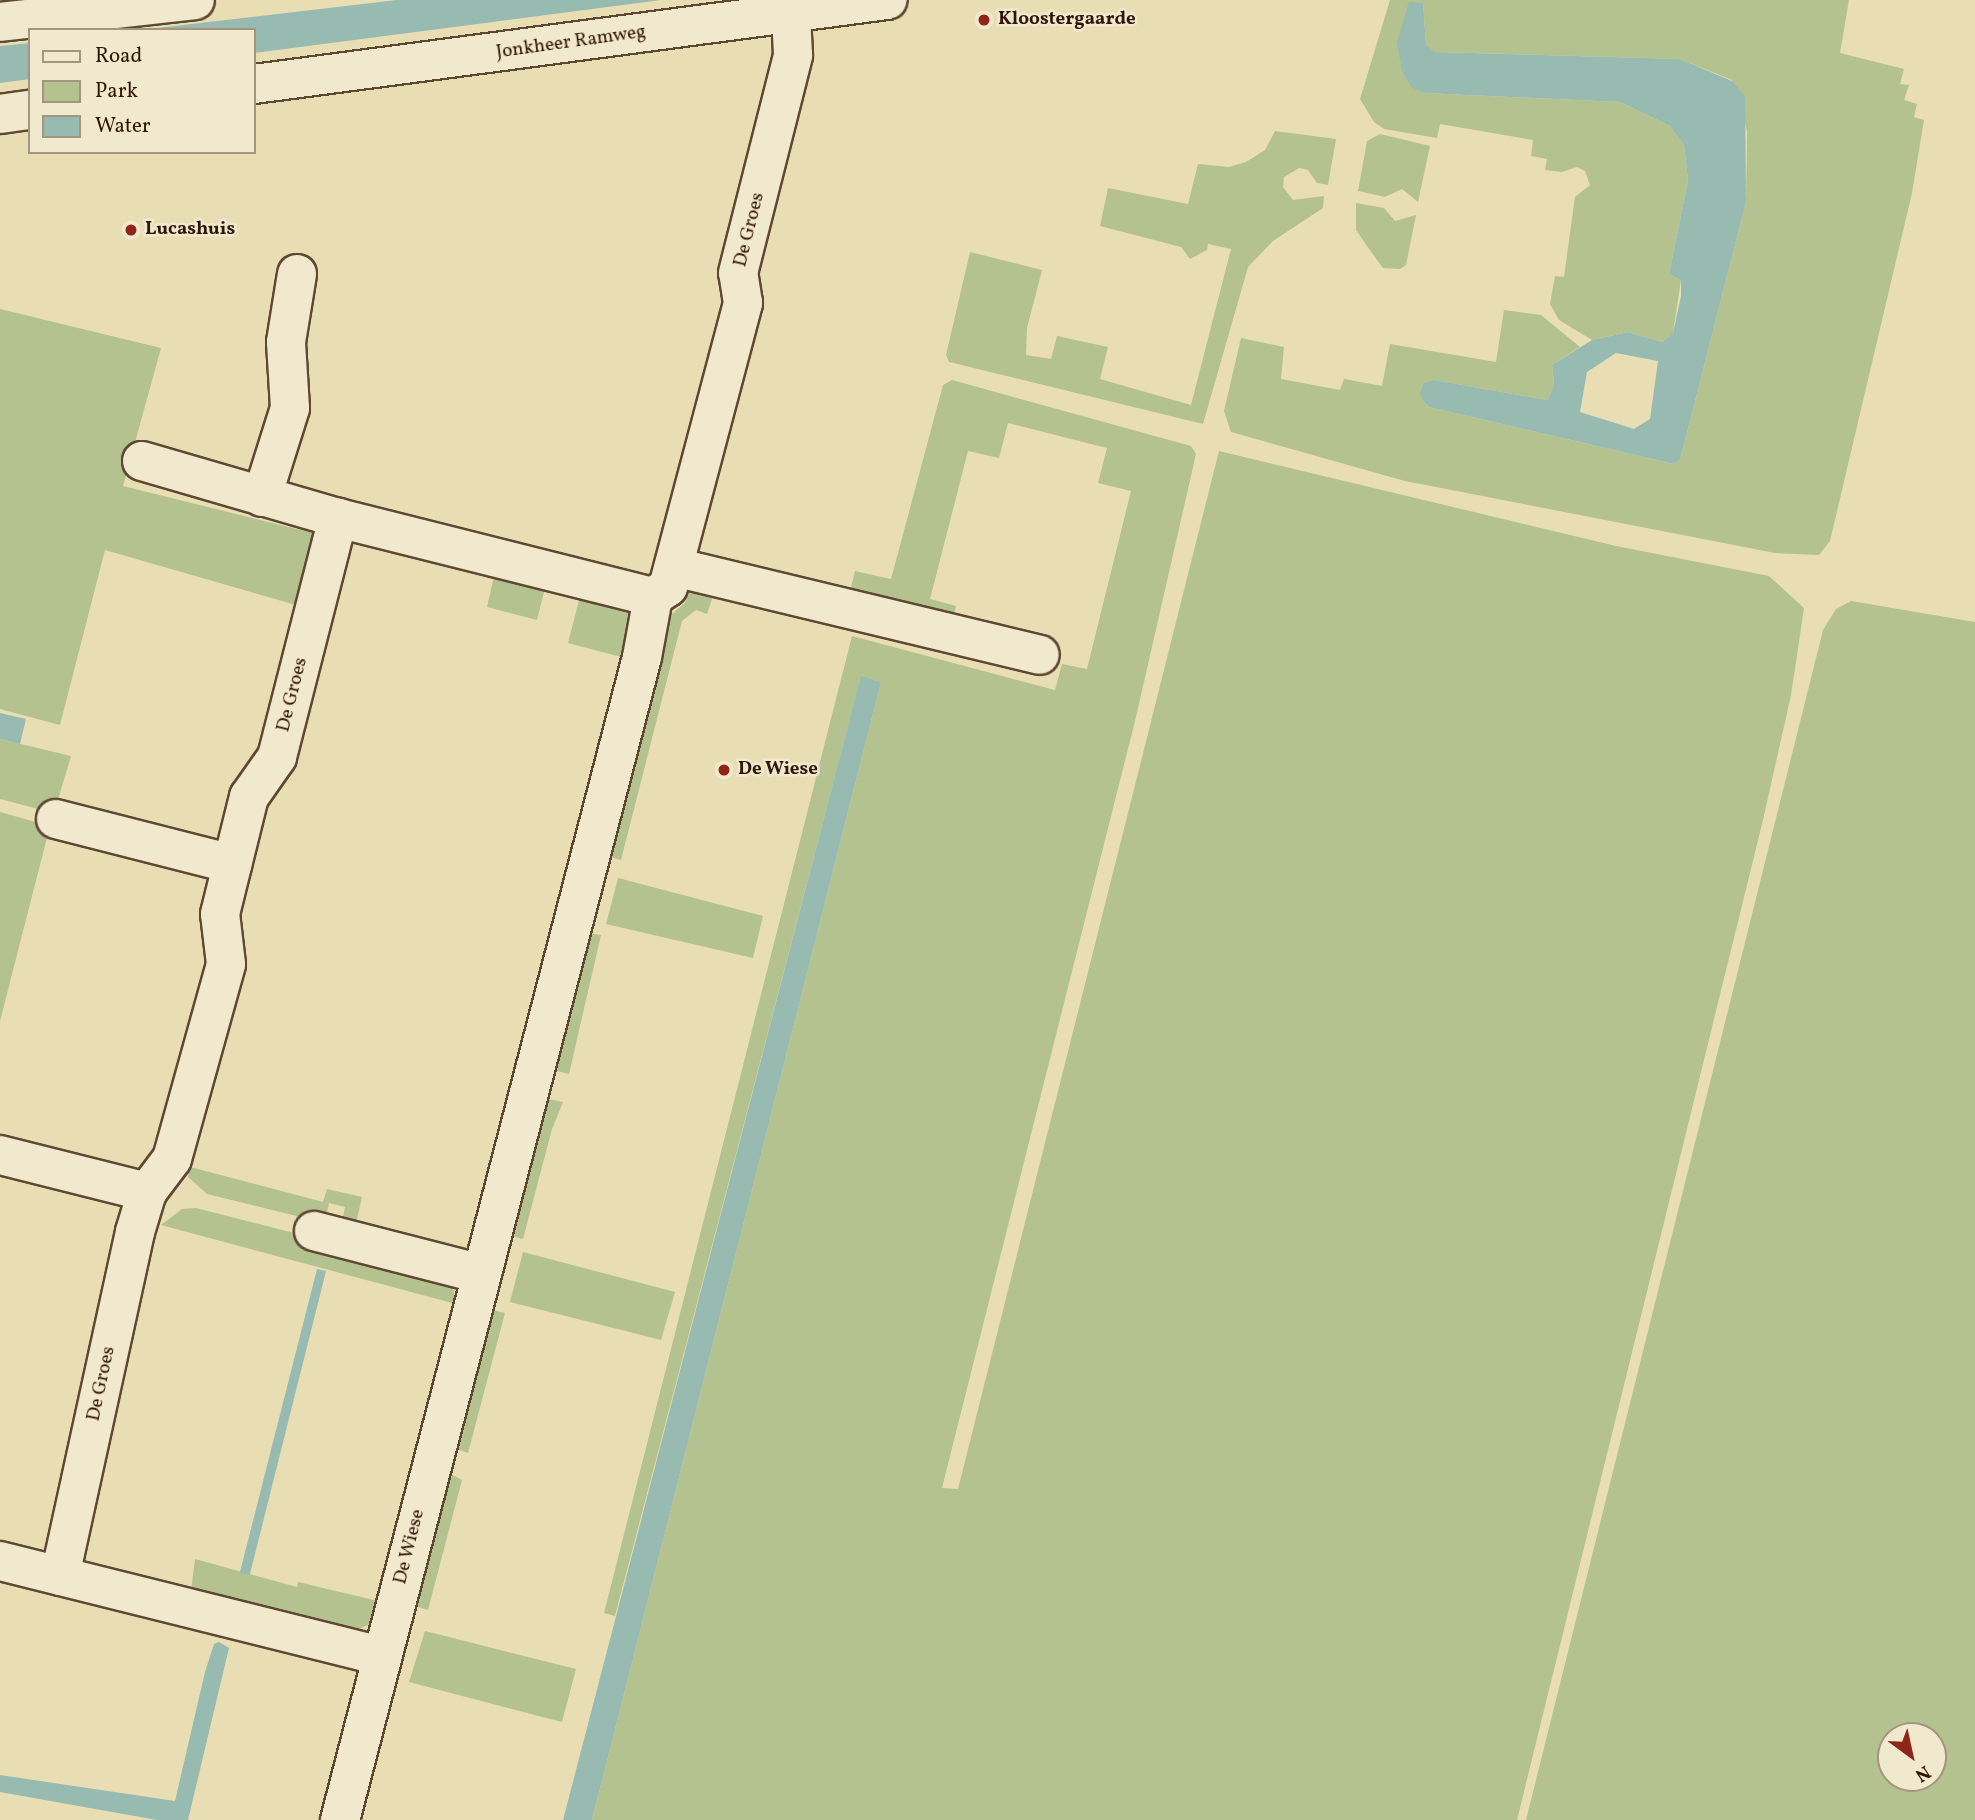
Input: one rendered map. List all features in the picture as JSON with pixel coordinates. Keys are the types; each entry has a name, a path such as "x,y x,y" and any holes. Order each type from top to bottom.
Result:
{"street":[{"path":"0,22 195,0"},
{"name":"Jonkheer Ramweg","path":"256,84 791,14 872,1"},
{"name":"De Groes","path":"663,582 743,303 738,273 793,55 791,14"},
{"path":"0,114 28,110"},
{"path":"262,497 290,408 286,342 297,274"},
{"path":"142,461 338,518 1040,655"},
{"name":"De Groes","path":"60,1576 147,1192 172,1159 226,964 220,914 249,797 277,757 338,518"},
{"name":"De Wiese","path":"340,1820 663,582"},
{"path":"56,819 232,864"},
{"path":"0,1154 147,1192"},
{"path":"314,1231 482,1274"},
{"path":"0,1561 382,1656"}],"green space":[{"path":"1390,0 1849,0 1840,53 1904,69 1900,84 1909,85 1904,100 1917,104 1914,117 1924,120 1912,193 1830,541 1819,555 1775,553 1405,481 1231,432 1224,411 1241,338 1284,347 1281,379 1340,390 1344,379 1382,386 1390,344 1496,362 1504,310 1541,315 1580,347 1552,365 1554,384 1548,400 1434,380 1423,401 1429,407 1674,464 1680,460 1746,202 1747,131 1732,80 1680,59 1435,52 1426,46 1423,3 1424,93 1620,102 1670,126 1684,145 1688,181 1669,274 1681,280 1673,333 1662,342 1628,332 1592,340 1559,320 1550,304 1555,276 1564,277 1575,197 1590,185 1585,171 1577,167 1562,172 1545,170 1547,159 1531,156 1533,140 1440,124 1437,138 1384,129 1374,122 1360,99"},
{"path":"1275,131 1336,139 1328,185 1317,183 1308,170 1299,168 1284,177 1283,187 1293,200 1324,196 1323,208 1273,241 1248,267 1203,424 949,362 946,355 970,252 1042,270 1027,328 1026,355 1051,359 1057,336 1108,347 1100,379 1191,405 1231,249 1208,244 1207,250 1190,259 1181,247 1100,226 1108,188 1188,204 1198,164 1229,167 1246,162 1265,150"},
{"path":"1380,134 1430,146 1418,202 1402,189 1385,197 1358,191 1367,141"},
{"path":"1356,203 1384,208 1395,221 1416,215 1406,265 1400,269 1383,268 1356,230"},
{"path":"0,309 161,348 123,486 321,535 303,607 105,550 60,725 0,709"},
{"path":"952,380 1191,446 1196,454 1136,717 942,1488 958,1489 1219,451 1616,546 1769,576 1804,608 1791,695 1763,820 1517,1820 592,1820 881,682 861,677 615,1616 604,1613 852,636 1055,690 1062,664 1087,669 1131,491 1098,483 1107,448 1008,423 999,458 968,451 930,599 956,606 954,615 850,592 855,571 891,579 943,385"},
{"path":"497,563 548,576 537,620 487,607"},
{"path":"690,589 714,593 707,614 696,610 682,621 621,860 604,855 665,620 685,603"},
{"path":"579,600 636,614 625,658 568,643"},
{"path":"1851,601 1975,622 1975,1820 1526,1820 1823,630 1836,609"},
{"path":"0,739 71,756 54,813 0,799"},
{"path":"0,812 50,826 0,1021"},
{"path":"618,878 763,916 753,958 606,924"},
{"path":"588,933 601,935 569,1074 557,1071 552,1063"},
{"path":"548,1099 563,1102 552,1129 523,1239 507,1235 542,1103"},
{"path":"190,1167 323,1202 327,1189 362,1197 355,1228 341,1225 345,1207 329,1203 325,1223 207,1194 188,1177"},
{"path":"196,1208 314,1238 444,1280 453,1288 456,1304 161,1225 182,1209"},
{"path":"523,1252 675,1292 661,1340 510,1302"},
{"path":"492,1310 505,1313 468,1453 454,1448"},
{"path":"451,1474 462,1480 428,1610 412,1605"},
{"path":"195,1559 297,1587 298,1582 382,1602 375,1622 351,1632 191,1591"},
{"path":"425,1631 576,1669 562,1722 409,1682"}],"water":[{"path":"397,0 661,0 256,53 256,28 157,28"},
{"path":"1409,2 1423,3 1426,45 1435,52 1680,59 1732,81 1745,96 1746,202 1680,460 1674,464 1429,407 1420,393 1424,383 1434,380 1548,400 1554,384 1552,365 1592,340 1628,332 1662,342 1673,333 1681,296 1681,280 1669,274 1688,181 1684,145 1670,126 1620,102 1424,93 1411,87 1402,71 1397,42","holes":["1616,353 1658,361 1650,419 1634,429 1580,412 1587,372"]},
{"path":"28,43 28,79 0,83 0,46"},
{"path":"861,676 881,682 592,1820 563,1820"},
{"path":"0,713 26,719 20,744 0,739"},
{"path":"317,1269 326,1271 250,1574 243,1574 240,1572"},
{"path":"219,1642 229,1648 188,1820 157,1820 0,1792 0,1775 175,1801 205,1672 214,1644"}],"place":[{"name":"Kloostergaarde","path":"984,20"},
{"name":"Lucashuis","path":"131,230"},
{"name":"De Wiese","path":"724,770"}]}
